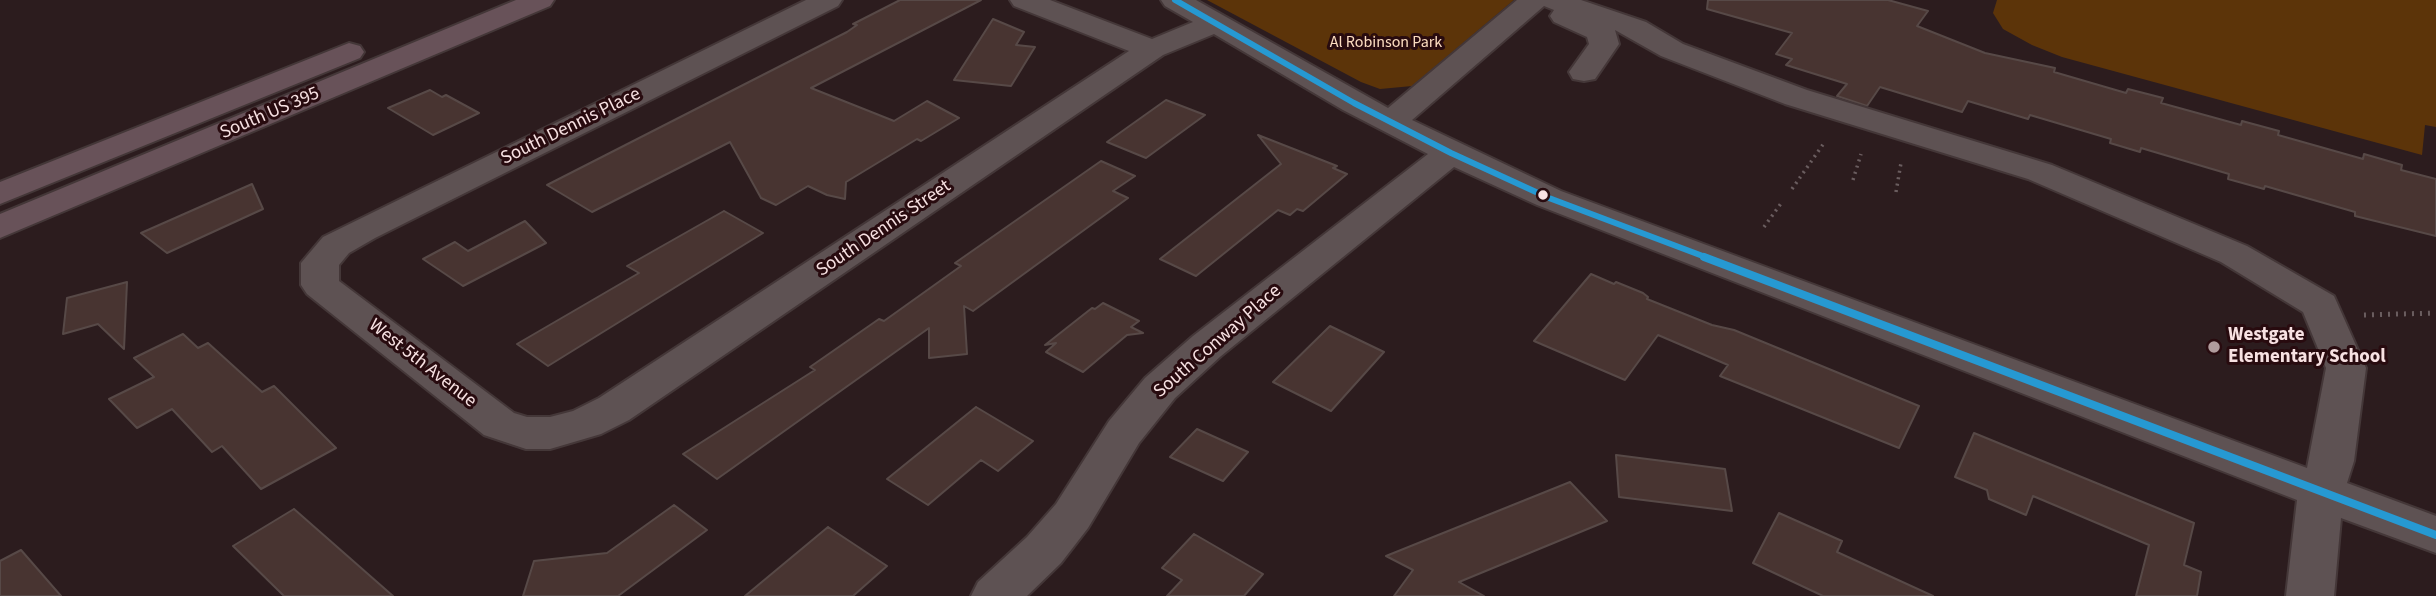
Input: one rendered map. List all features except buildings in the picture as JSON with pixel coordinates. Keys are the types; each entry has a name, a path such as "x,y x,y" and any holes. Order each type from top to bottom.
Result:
{"highway":[{"name":"South US 395","path":"0,194 477,0"},
{"name":"South US 395","path":"0,228 540,0"}],"street":[{"name":"South Dennis Place","path":"320,264 336,245 362,230 828,0"},
{"path":"1024,0 1152,49"},
{"path":"1175,0 1451,153 1612,223 2436,535"},
{"path":"1391,122 1538,2"},
{"path":"1538,2 1601,32 1602,47 1584,72"},
{"path":"1538,2 1636,28 1672,50 1796,97 2040,172 2234,254 2320,305 2346,368 2332,461 2321,492 2310,596"},
{"name":"South Dennis Street","path":"550,433 586,423 614,409 1152,49 1216,23"},
{"path":"1602,47 1672,50"},
{"name":"South Conway Place","path":"995,596 1044,550 1072,516 1124,432 1160,388 1207,346 1451,153"},
{"name":"West 5th Avenue","path":"320,264 320,285 499,424 526,433 550,433"}],"path":[{"path":"1792,189 1824,143"},
{"path":"1853,180 1861,154"},
{"path":"1896,192 1900,163"},
{"path":"1763,227 1782,201"},
{"path":"2363,315 2436,313"}],"green space":[{"name":"Al Robinson Park","path":"1207,0 1514,0 1412,86 1380,89 1361,82"},
{"path":"1997,0 2436,0 2436,127 2425,125 2422,155 2062,57 2003,29 1993,13"}],"transit line":[{"path":"1175,0 1354,103 1451,153 1549,198 2436,535"}],"place":[{"name":"Westgate Elementary School","path":"2214,347"}]}
